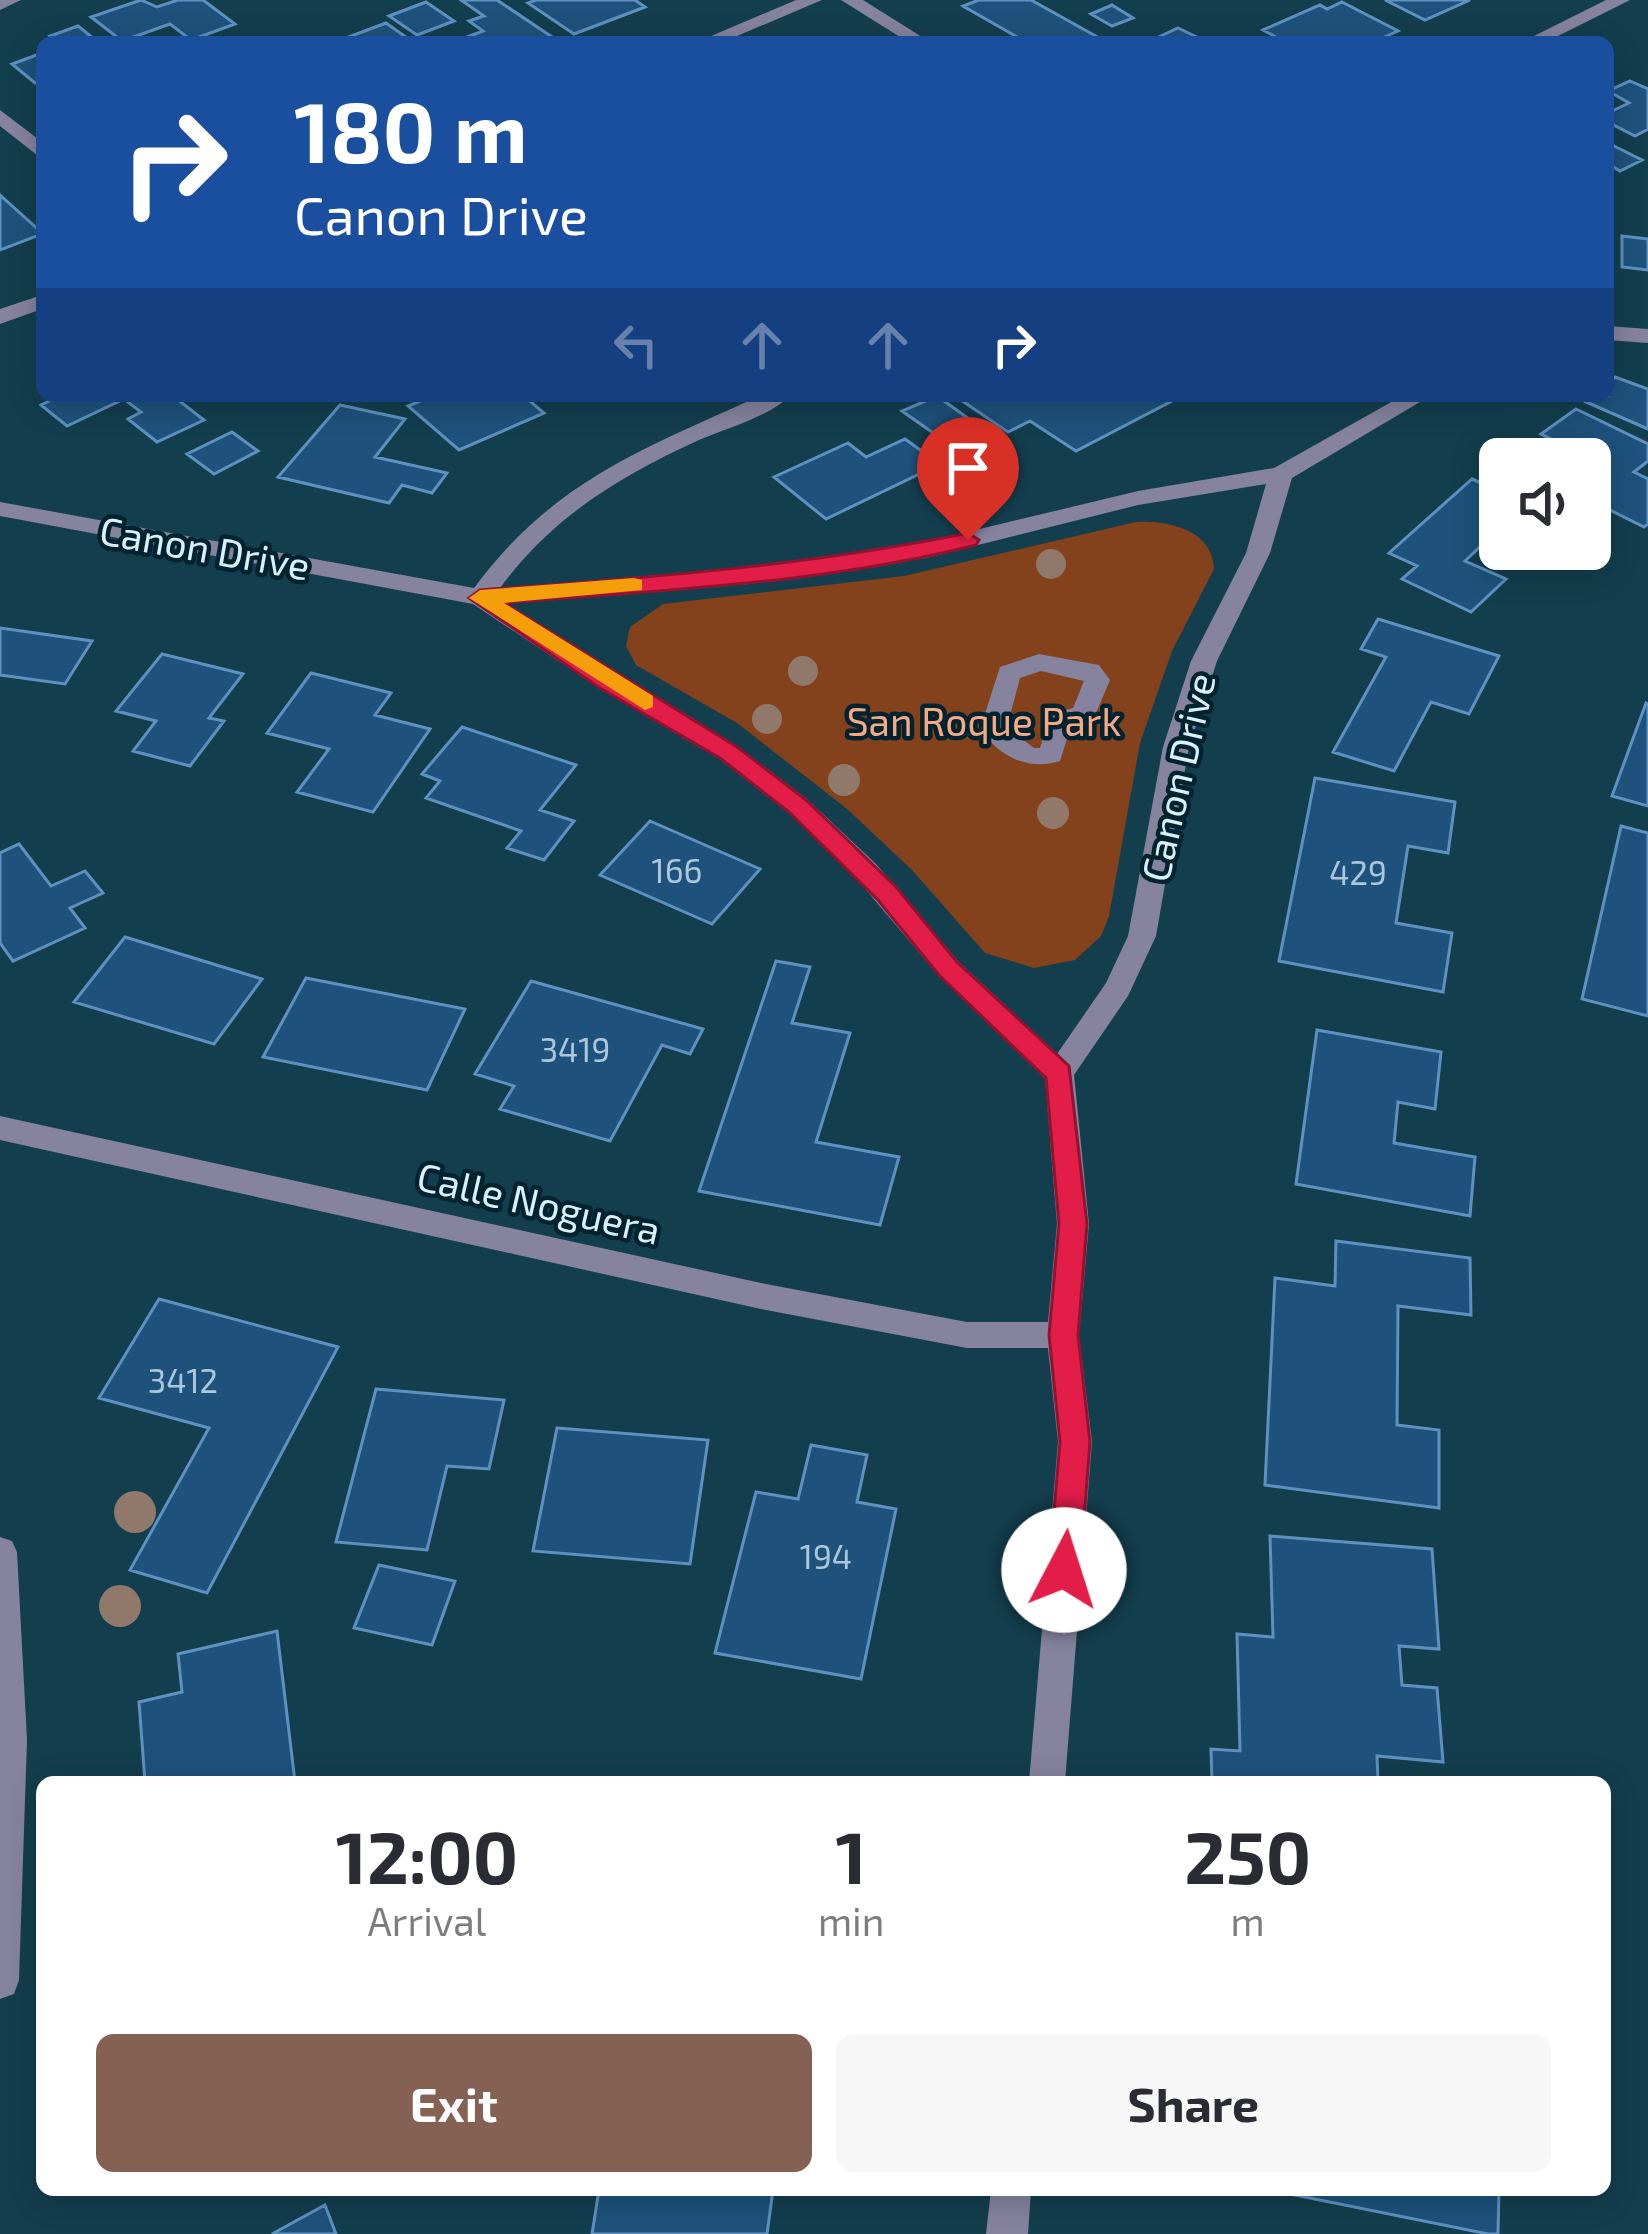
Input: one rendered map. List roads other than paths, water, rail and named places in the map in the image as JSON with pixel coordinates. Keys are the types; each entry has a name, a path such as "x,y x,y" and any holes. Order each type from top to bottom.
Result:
{"street":[{"path":"0,4 12,0"},
{"path":"721,36 813,0"},
{"path":"850,0 911,36"},
{"path":"1544,36 1621,0"},
{"path":"0,116 36,148"},
{"path":"0,317 36,303"},
{"path":"1614,333 1648,336"},
{"path":"480,598 514,551 553,513 605,479 766,402"},
{"name":"Canon Drive","path":"0,509 480,598 749,576 857,562 1138,498 1281,474 1408,402"},
{"name":"Canon Drive","path":"480,598 608,682 729,753 798,806 880,886 948,968 1059,1074 1118,988 1142,936 1176,747 1204,661 1258,553 1281,474"},
{"path":"1047,1776 1075,1442 1063,1335 1073,1224 1059,1074"},
{"name":"Calle Noguera","path":"0,1127 761,1296 967,1335 1063,1335"},
{"path":"0,1552 9,1740 0,1980"},
{"path":"1007,2234 1010,2196"}],"park label":[{"name":"San Roque Park","path":"984,720"}]}
